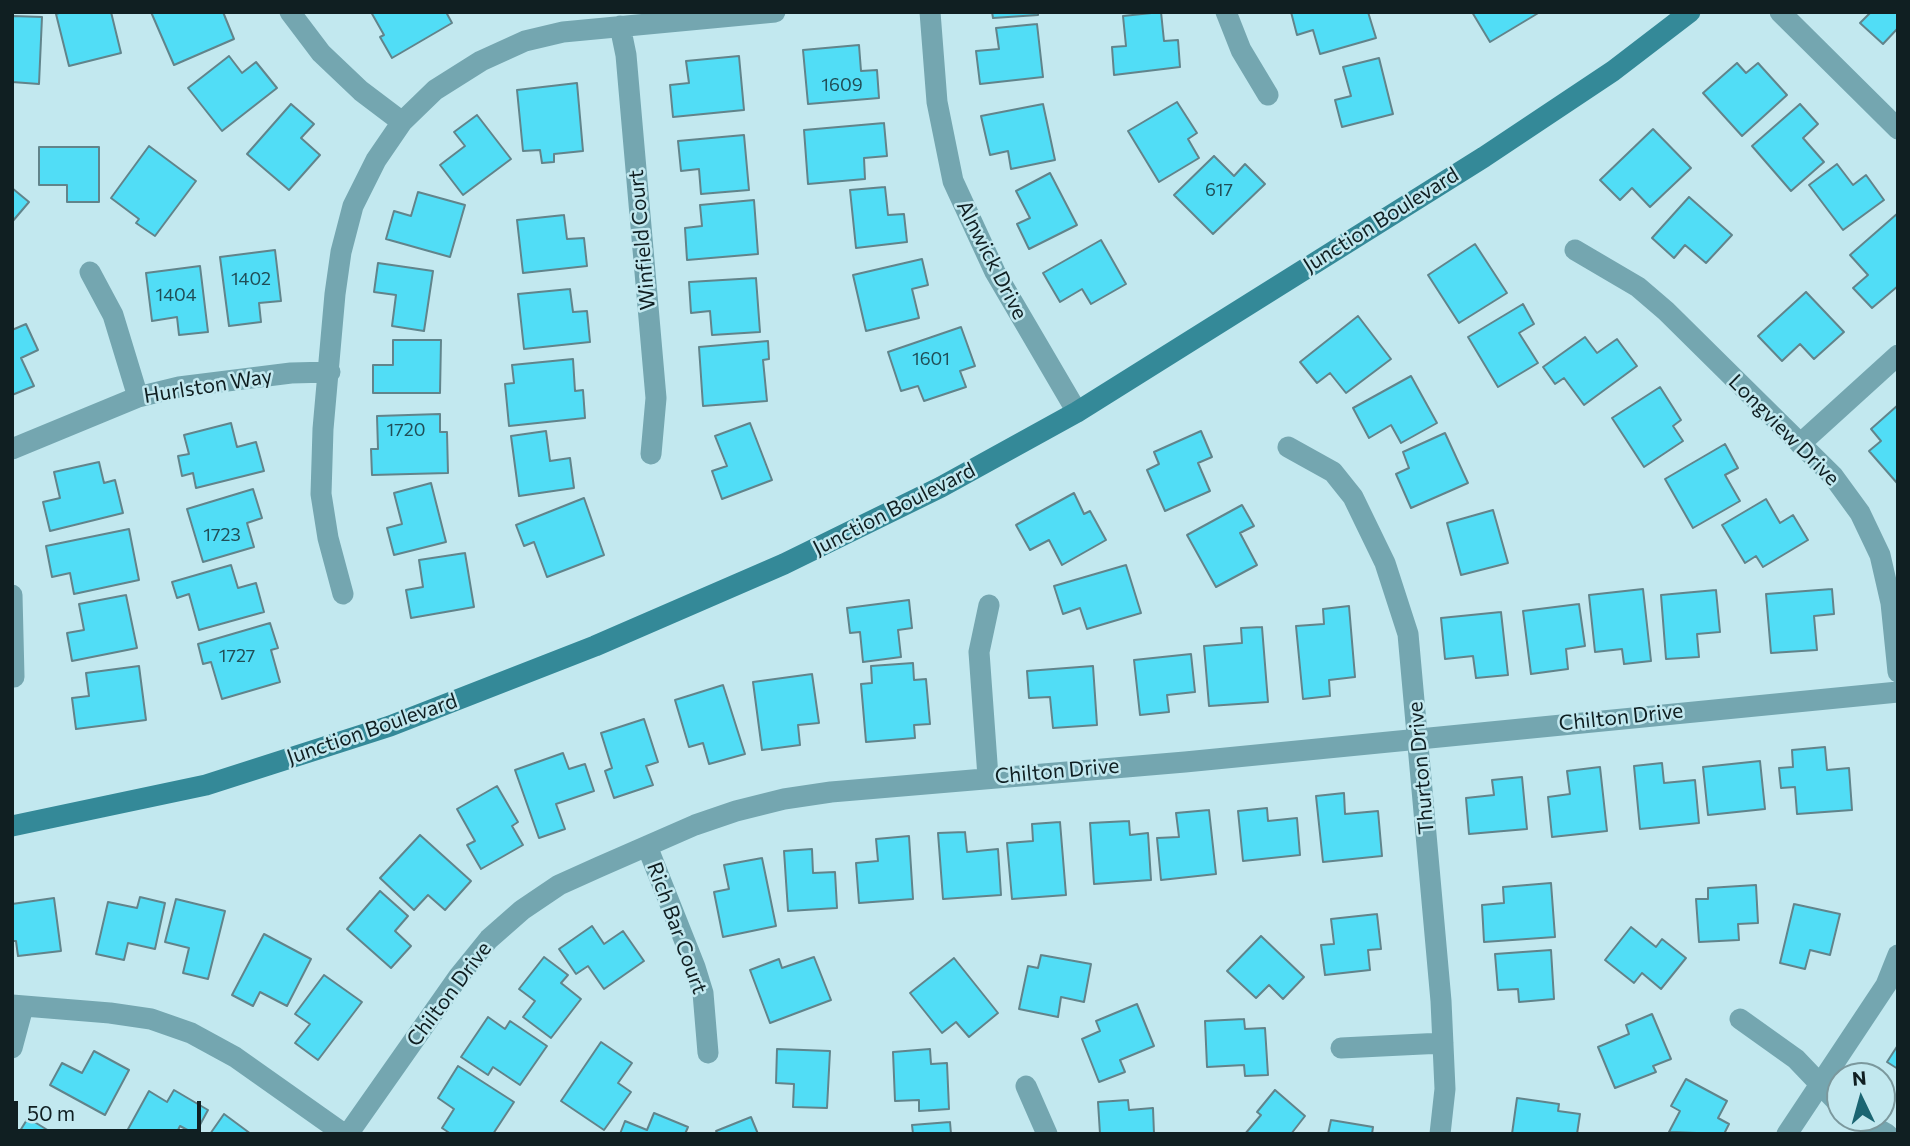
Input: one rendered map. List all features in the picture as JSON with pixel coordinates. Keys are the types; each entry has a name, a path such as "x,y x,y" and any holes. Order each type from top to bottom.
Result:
{"main road":[{"name":"Junction Boulevard","path":"12,826 206,785 390,726 595,646 784,564 941,487 1077,412 1484,156 1613,71 1690,12"}],"street":[{"path":"290,12 321,53 361,91 402,122"},
{"path":"343,594 328,538 321,494 323,429 337,284 353,206 376,160 402,122 435,90 481,61 525,41 563,32 775,12"},
{"name":"Alnwick Drive","path":"930,12 937,102 953,181 995,272 1077,412"},
{"path":"1226,12 1241,50 1268,95"},
{"path":"1780,12 1898,129"},
{"name":"Winfield Court","path":"620,26 626,55 656,398 651,454"},
{"name":"Longview Drive","path":"1575,250 1638,287 1833,476 1860,513 1880,555 1891,603 1898,672"},
{"path":"90,272 113,315 138,397"},
{"path":"1800,443 1898,355"},
{"name":"Hurlston Way","path":"12,449 138,397 179,387 278,374 330,372"},
{"name":"Thurton Drive","path":"1289,447 1333,472 1353,497 1370,528 1399,597 1408,634 1419,737 1443,1043 1445,1089 1440,1134"},
{"path":"12,595 14,677"},
{"path":"988,777 979,652 989,606"},
{"name":"Chilton Drive","path":"346,1134 459,976 489,939 522,910 559,885 695,825 784,799 988,777 1223,758 1898,692"},
{"name":"Rich Bar Court","path":"647,846 695,967 707,1023 708,1053"},
{"path":"1787,1134 1885,985 1898,955"},
{"path":"12,1048 18,1006 150,1019 191,1033 235,1057 346,1134"},
{"path":"1740,1019 1796,1059 1826,1090"},
{"path":"1341,1048 1443,1043"},
{"path":"1026,1086 1047,1134"}],"building":[{"path":"111,12 121,53 69,66 56,14"},
{"path":"151,12 223,12 234,39 174,65"},
{"path":"371,12 446,12 452,23 392,58 380,37 384,35"},
{"path":"992,12 1038,12 1038,15 993,18"},
{"path":"1161,12 1164,41 1178,40 1180,67 1114,75 1112,47 1126,46 1123,16"},
{"path":"1291,12 1368,12 1376,38 1320,54 1313,30 1297,35"},
{"path":"1472,12 1540,12 1490,42"},
{"path":"1871,12 1898,12 1898,28 1883,44 1860,23"},
{"path":"12,16 42,17 39,84 12,82"},
{"path":"1037,24 1043,77 980,84 976,51 999,49 996,28"},
{"path":"859,45 861,71 877,70 879,98 808,104 803,50"},
{"path":"229,56 242,73 256,62 277,88 222,131 188,88"},
{"path":"739,56 744,110 673,117 670,85 689,83 686,61"},
{"path":"1379,58 1393,114 1342,127 1335,100 1351,96 1343,67"},
{"path":"1737,63 1746,73 1758,63 1787,95 1742,136 1703,93"},
{"path":"577,83 583,151 554,154 554,162 542,163 540,150 523,151 517,90"},
{"path":"1177,102 1197,133 1188,139 1199,158 1159,182 1128,131"},
{"path":"291,104 314,124 301,138 320,155 289,190 247,154"},
{"path":"1043,104 1055,160 1011,169 1008,151 990,155 981,116"},
{"path":"1800,104 1818,124 1803,138 1824,162 1791,191 1752,146"},
{"path":"477,115 511,159 463,195 440,165 465,146 454,132"},
{"path":"884,123 887,156 864,158 865,179 808,184 804,130"},
{"path":"1653,129 1691,168 1650,207 1632,188 1620,200 1600,180"},
{"path":"744,135 749,190 701,194 699,169 681,171 678,141"},
{"path":"149,146 196,181 155,236 136,223 139,219 111,198"},
{"path":"39,147 99,147 99,202 67,202 67,185 39,185"},
{"path":"1214,156 1234,176 1245,164 1265,184 1213,234 1174,195"},
{"path":"1837,164 1853,185 1866,175 1884,200 1843,230 1809,185"},
{"path":"1050,173 1077,225 1029,249 1017,224 1030,218 1016,191"},
{"path":"885,187 888,215 904,214 907,242 856,248 850,190"},
{"path":"12,188 29,202 12,222"},
{"path":"418,192 465,205 450,257 386,239 394,211 411,216"},
{"path":"1689,197 1732,235 1706,263 1685,245 1674,258 1652,238"},
{"path":"754,200 758,254 687,260 685,228 702,226 700,205"},
{"path":"1898,213 1898,286 1872,308 1853,288 1868,275 1850,255"},
{"path":"564,215 567,239 584,238 587,266 523,273 517,220"},
{"path":"1101,240 1126,284 1091,304 1082,289 1060,302 1043,273"},
{"path":"1475,244 1507,293 1459,323 1428,275"},
{"path":"275,250 281,301 259,303 261,322 229,326 220,257"},
{"path":"922,259 928,285 912,289 919,318 866,331 853,275"},
{"path":"378,263 433,271 424,331 392,326 396,295 374,292"},
{"path":"200,266 208,332 179,335 177,317 152,321 146,273"},
{"path":"756,278 760,332 712,335 710,311 691,313 689,282"},
{"path":"570,289 573,312 587,311 590,342 524,349 518,294"},
{"path":"1806,292 1844,332 1814,359 1800,344 1782,361 1758,336"},
{"path":"1523,304 1534,324 1519,333 1538,363 1498,387 1468,337"},
{"path":"1358,316 1391,359 1346,393 1330,373 1317,383 1300,362"},
{"path":"26,324 38,350 21,358 34,386 12,395 12,330"},
{"path":"961,327 975,366 960,371 966,387 924,401 918,386 901,391 888,352"},
{"path":"1585,337 1597,353 1617,339 1637,366 1584,405 1564,378 1555,384 1543,367"},
{"path":"393,340 441,340 440,393 373,393 373,365 393,365"},
{"path":"768,341 769,359 763,360 767,401 703,406 699,347"},
{"path":"573,359 575,391 583,390 585,418 509,426 505,384 514,383 512,365"},
{"path":"1411,376 1437,423 1401,443 1391,425 1369,438 1353,408"},
{"path":"1660,387 1681,420 1673,426 1683,441 1644,467 1612,418"},
{"path":"1898,405 1897,483 1869,451 1881,441 1871,429"},
{"path":"440,414 440,432 447,432 448,473 372,475 371,449 378,449 377,416"},
{"path":"231,423 237,447 256,442 264,471 196,488 193,473 182,476 178,456 189,454 184,435"},
{"path":"750,423 772,480 722,499 712,471 727,466 715,436"},
{"path":"546,431 550,461 570,458 574,488 519,496 511,436"},
{"path":"1201,431 1212,457 1198,463 1210,491 1165,511 1147,470 1159,464 1154,452"},
{"path":"1445,433 1468,483 1411,508 1396,474 1409,468 1403,452"},
{"path":"1725,444 1738,468 1725,475 1740,501 1693,528 1665,479"},
{"path":"99,462 104,483 115,480 123,513 50,531 43,502 60,498 54,472"},
{"path":"431,483 446,542 394,555 387,528 402,524 394,493"},
{"path":"253,489 262,518 247,523 254,547 203,562 187,509"},
{"path":"1074,493 1084,514 1090,511 1106,540 1062,565 1049,540 1030,550 1016,525"},
{"path":"584,498 604,555 547,577 534,542 524,546 516,525"},
{"path":"1766,499 1780,523 1793,515 1808,540 1763,567 1756,556 1745,563 1722,525"},
{"path":"1242,505 1254,526 1240,533 1257,565 1216,587 1187,535"},
{"path":"1493,510 1508,563 1461,575 1447,523"},
{"path":"129,529 139,580 74,594 70,573 52,577 46,546"},
{"path":"465,553 474,607 411,618 406,590 423,587 419,560"},
{"path":"231,565 238,588 256,583 264,612 199,630 189,594 177,598 172,582"},
{"path":"1126,565 1141,613 1087,629 1080,608 1063,614 1054,586"},
{"path":"1643,589 1651,661 1624,664 1622,649 1595,652 1589,595"},
{"path":"1832,589 1834,614 1814,616 1817,650 1771,653 1766,594"},
{"path":"1716,590 1720,632 1697,634 1699,657 1666,659 1661,595"},
{"path":"126,595 137,648 72,661 67,633 84,630 79,604"},
{"path":"909,600 912,628 898,630 901,657 863,662 860,632 850,633 847,608"},
{"path":"1579,604 1585,646 1566,649 1568,669 1531,674 1523,611"},
{"path":"1349,606 1355,677 1329,680 1330,696 1303,699 1296,626 1324,624 1323,609"},
{"path":"1501,612 1508,675 1476,678 1473,656 1445,659 1441,618"},
{"path":"270,623 278,648 271,650 280,682 222,699 211,662 203,664 198,644"},
{"path":"1262,627 1268,702 1209,706 1204,646 1242,643 1241,628"},
{"path":"1191,654 1195,692 1167,695 1169,712 1140,715 1134,660"},
{"path":"913,663 914,680 926,679 930,724 914,725 915,738 866,742 861,684 872,683 871,666"},
{"path":"139,666 146,720 76,729 72,698 89,696 86,673"},
{"path":"1093,666 1097,725 1053,728 1050,697 1029,698 1027,671"},
{"path":"812,674 819,723 798,725 800,745 762,750 753,682"},
{"path":"723,685 745,754 709,764 703,743 689,747 675,700"},
{"path":"644,719 658,762 646,766 653,785 614,798 605,771 612,768 601,733"},
{"path":"1825,747 1827,770 1849,768 1852,810 1797,814 1795,787 1781,788 1779,768 1793,767 1792,750"},
{"path":"563,753 569,769 585,764 594,791 556,804 565,829 539,838 515,770"},
{"path":"1760,761 1765,809 1708,815 1703,767"},
{"path":"1662,763 1664,783 1695,780 1699,823 1640,829 1634,766"},
{"path":"1600,767 1607,831 1552,837 1548,797 1570,794 1567,771"},
{"path":"1522,777 1527,829 1469,834 1466,798 1494,795 1492,780"},
{"path":"497,786 518,822 512,826 523,845 481,869 467,845 475,841 457,809"},
{"path":"1344,793 1345,814 1378,811 1382,856 1323,862 1316,796"},
{"path":"1267,808 1268,821 1297,818 1300,855 1243,861 1238,811"},
{"path":"1209,810 1216,874 1161,880 1157,838 1179,837 1176,813"},
{"path":"1129,821 1130,835 1148,833 1151,880 1094,884 1090,823"},
{"path":"1060,822 1066,895 1012,899 1007,843 1033,841 1032,824"},
{"path":"965,832 967,852 998,849 1001,895 943,899 938,833"},
{"path":"420,835 471,881 445,910 428,895 414,910 380,878"},
{"path":"909,836 913,899 859,903 856,863 878,861 876,839"},
{"path":"812,849 813,873 835,872 837,908 788,911 784,851"},
{"path":"762,858 776,926 723,937 714,892 729,889 724,865"},
{"path":"1551,883 1555,937 1484,942 1482,905 1504,903 1503,887"},
{"path":"1756,885 1758,923 1738,924 1739,940 1699,942 1696,899 1708,899 1708,888"},
{"path":"380,891 408,916 395,931 411,946 391,968 347,929"},
{"path":"140,897 165,903 155,949 128,943 124,960 96,954 108,902 137,908"},
{"path":"54,898 61,951 18,956 16,941 12,941 12,904"},
{"path":"176,899 225,911 208,979 183,973 189,948 165,942"},
{"path":"1794,904 1840,914 1830,955 1810,950 1805,969 1780,963"},
{"path":"1377,914 1381,949 1368,950 1370,970 1325,975 1321,945 1334,944 1331,919"},
{"path":"592,926 604,944 623,931 644,961 604,989 588,966 576,974 559,949"},
{"path":"1631,927 1656,947 1662,939 1686,958 1661,989 1642,973 1634,983 1605,960"},
{"path":"264,934 311,959 287,1006 260,992 253,1006 232,995"},
{"path":"1261,936 1304,977 1283,999 1269,985 1256,998 1227,971"},
{"path":"1551,950 1554,999 1519,1002 1518,989 1498,990 1495,954"},
{"path":"1041,955 1091,964 1084,1002 1061,997 1058,1017 1019,1009 1028,966 1038,968"},
{"path":"544,957 568,975 561,983 581,999 551,1038 523,1017 535,1001 519,989"},
{"path":"814,957 831,1000 770,1023 750,970 779,959 782,968"},
{"path":"954,958 998,1013 969,1037 956,1022 942,1033 910,993"},
{"path":"324,975 362,1002 318,1060 295,1043 310,1024 295,1014"},
{"path":"1137,1004 1154,1046 1120,1060 1125,1072 1099,1082 1082,1039 1100,1031 1096,1021"},
{"path":"1652,1014 1671,1059 1653,1066 1656,1072 1615,1088 1598,1047 1629,1034 1626,1025"},
{"path":"488,1017 505,1029 510,1021 547,1046 520,1085 493,1067 488,1075 461,1057"},
{"path":"1244,1019 1245,1029 1265,1028 1268,1075 1245,1076 1244,1065 1207,1067 1205,1021"},
{"path":"601,1042 632,1063 618,1083 631,1092 604,1130 561,1101"},
{"path":"1898,1045 1898,1069 1896,1062 1887,1062"},
{"path":"777,1049 830,1051 827,1108 793,1107 794,1084 776,1083"},
{"path":"930,1049 931,1064 947,1063 949,1109 919,1111 919,1100 895,1101 893,1052"},
{"path":"94,1051 129,1070 105,1115 50,1085 62,1063 82,1073"},
{"path":"458,1066 514,1102 493,1134 451,1134 442,1128 454,1109 438,1098"},
{"path":"1686,1079 1727,1101 1718,1118 1729,1124 1724,1134 1669,1132 1680,1111 1671,1106"},
{"path":"174,1090 208,1110 195,1134 180,1126 176,1134 132,1134 127,1131 149,1091 167,1102"},
{"path":"1275,1090 1305,1116 1291,1134 1245,1134 1261,1115 1257,1112"},
{"path":"1517,1098 1559,1104 1558,1111 1580,1114 1577,1134 1512,1134"},
{"path":"1128,1100 1129,1110 1153,1108 1154,1134 1100,1134 1098,1102"},
{"path":"654,1113 688,1127 685,1134 620,1134 625,1121 647,1130"},
{"path":"224,1114 251,1134 210,1134"},
{"path":"751,1117 758,1134 718,1134 716,1131"},
{"path":"28,1118 54,1134 18,1134"},
{"path":"1331,1120 1373,1127 1372,1134 1328,1134"},
{"path":"950,1122 951,1134 913,1134 912,1125"}]}
